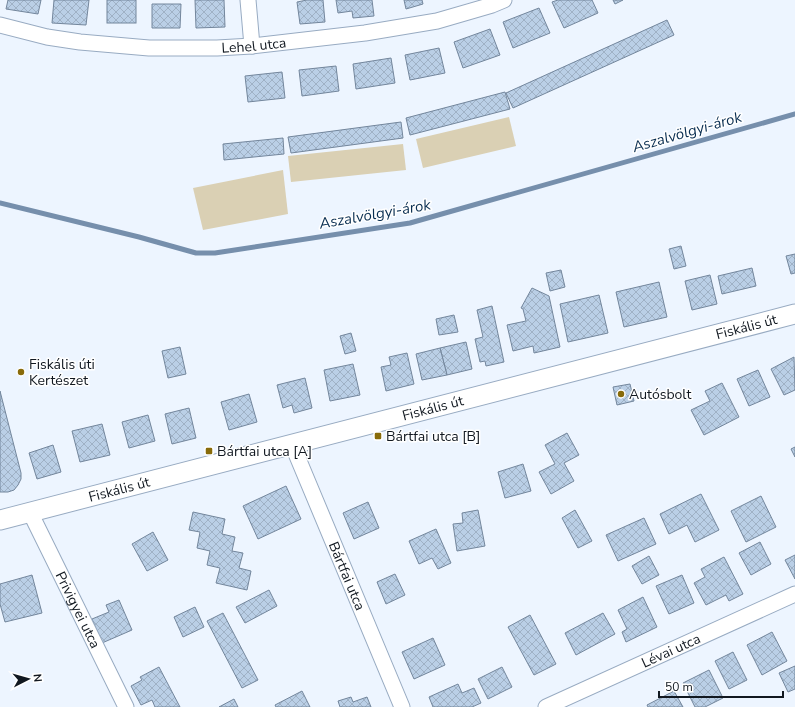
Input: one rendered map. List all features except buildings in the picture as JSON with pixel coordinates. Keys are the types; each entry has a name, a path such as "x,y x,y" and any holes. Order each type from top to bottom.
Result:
{"street":[{"path":"248,0 252,46"},
{"name":"Lehel utca","path":"0,25 47,37 88,43 149,48 217,48 252,46 365,33 437,21 504,0"},
{"name":"Fiskális út","path":"0,520 795,314"},
{"name":"Bártfai utca","path":"292,444 402,707"},
{"name":"Privigyei utca","path":"30,512 126,707"},
{"name":"Lévai utca","path":"546,707 795,594"}],"shaded area":[{"path":"509,117 516,146 423,168 416,139"},
{"path":"403,144 406,170 291,182 288,156"},
{"path":"283,170 288,214 203,230 193,188"}],"waterway":[{"name":"Aszalvölgyi-árok","path":"0,203 139,237 196,253 215,253 410,223 795,114"}],"place":[{"name":"Fiskális úti Kertészet","path":"21,372"},
{"name":"Autósbolt","path":"621,394"},
{"name":"Bártfai utca [B]","path":"378,436"},
{"name":"Bártfai utca [A]","path":"209,451"}]}
